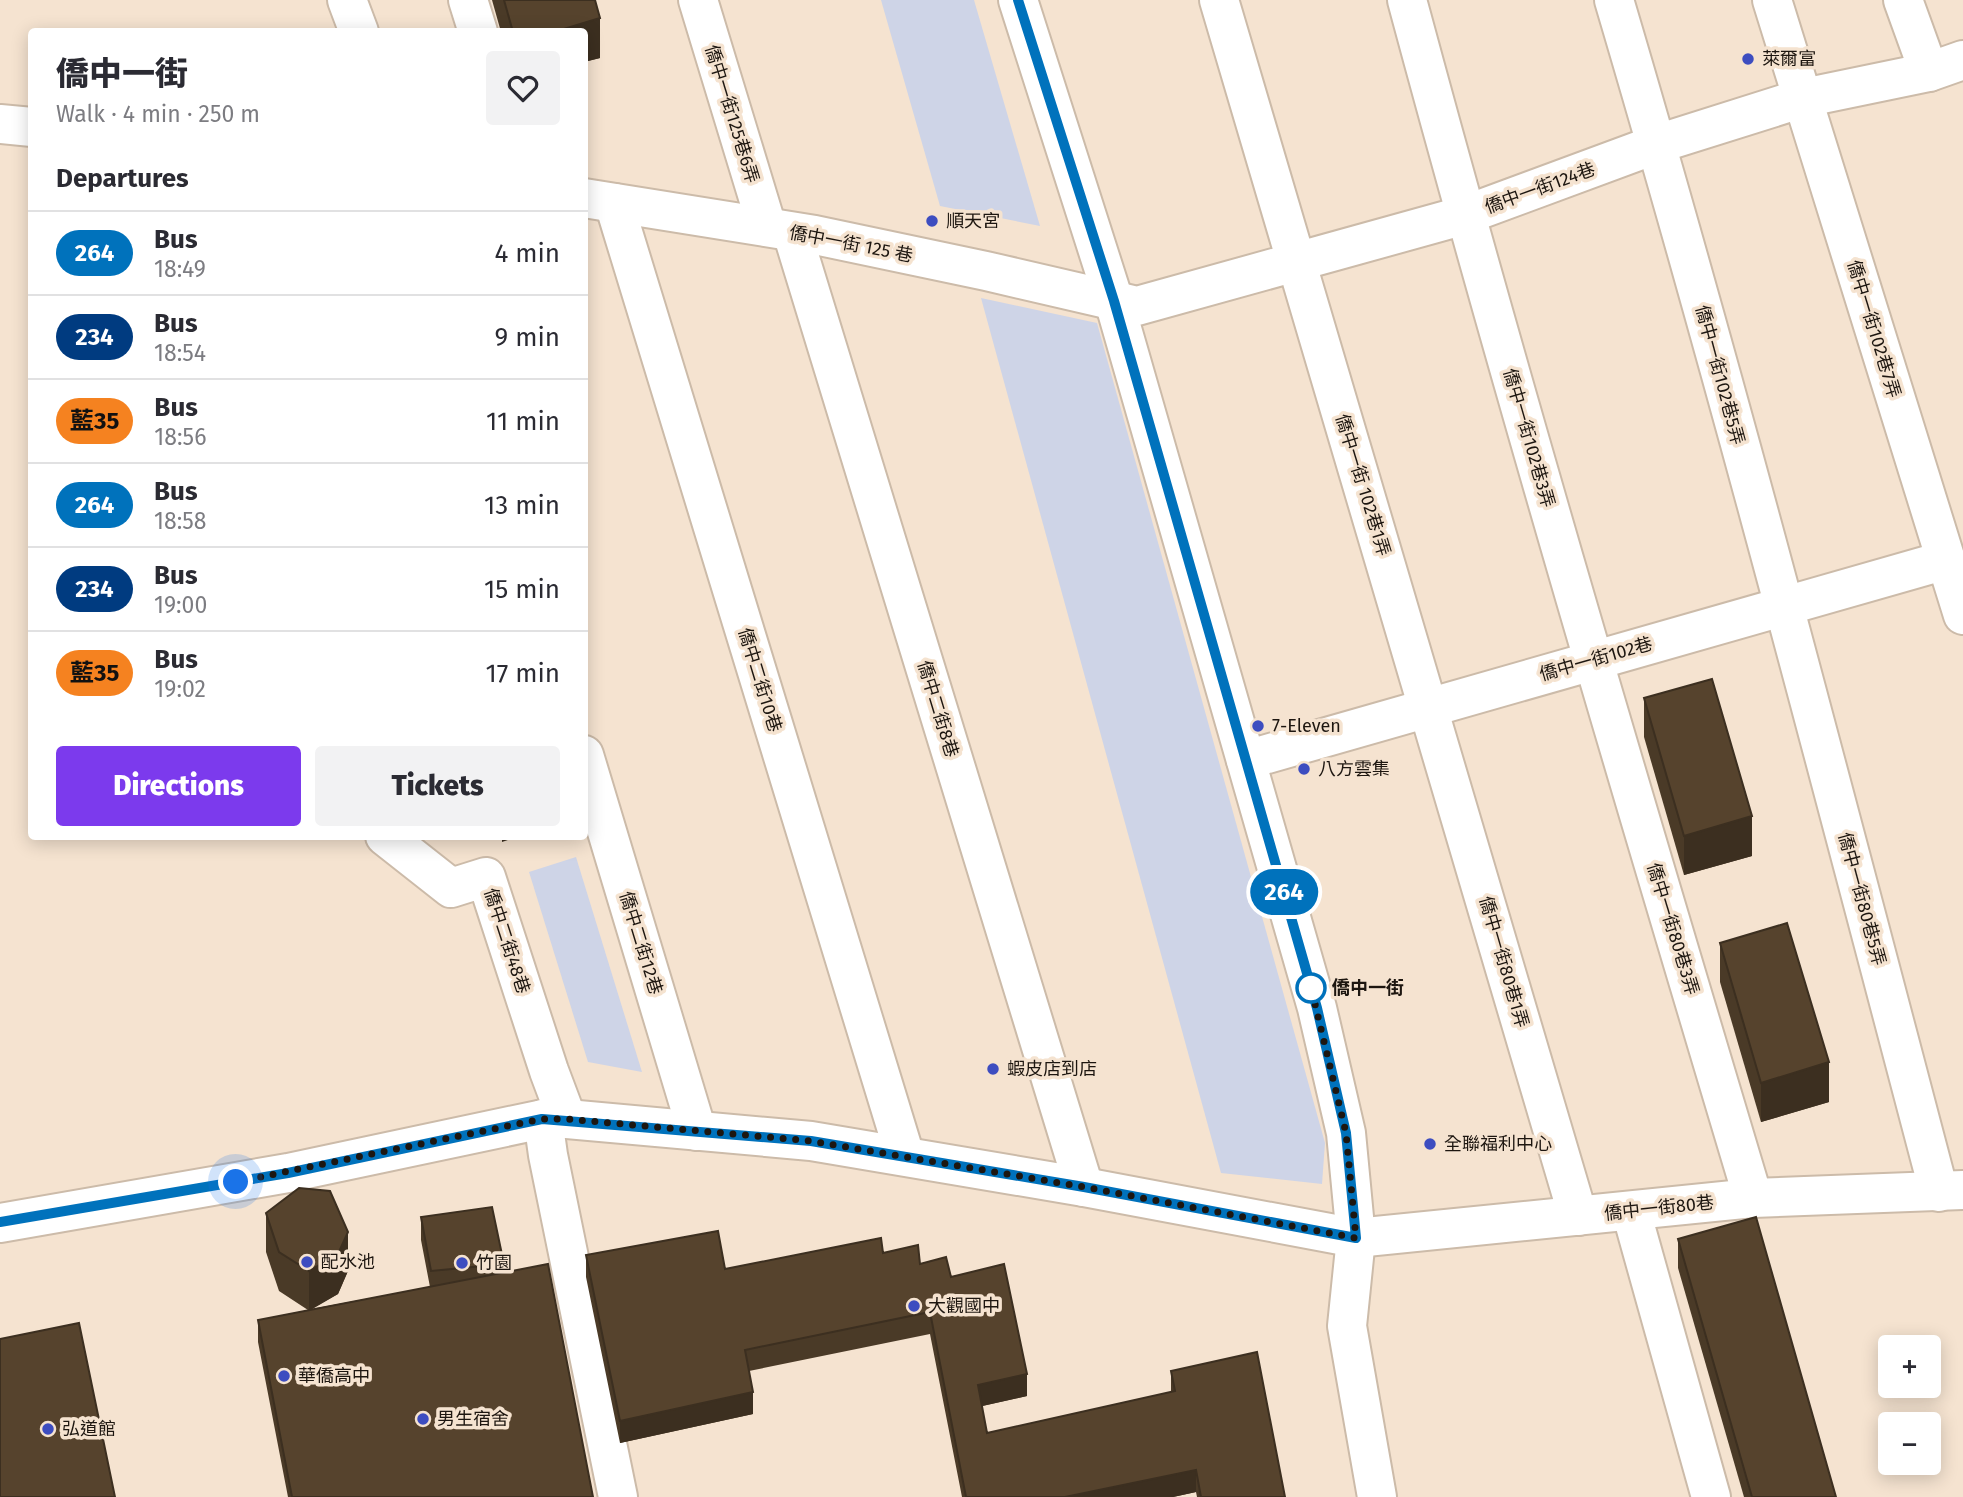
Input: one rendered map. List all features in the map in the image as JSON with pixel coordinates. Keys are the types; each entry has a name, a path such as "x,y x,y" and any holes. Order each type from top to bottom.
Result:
{"street":[{"path":"347,0 358,28"},
{"path":"468,0 477,28"},
{"name":"僑中一街125巷6弄","path":"698,0 779,230"},
{"path":"1018,0 1114,301 1317,1008 1346,1133 1356,1238 1347,1326 1377,1497"},
{"name":"僑中一街 102巷1弄","path":"1219,0 1429,707"},
{"name":"僑中一街102巷3弄","path":"1407,0 1465,215 1592,660"},
{"name":"僑中一街102巷5弄","path":"1614,0 1657,144 1784,606"},
{"name":"僑中一街102巷7弄","path":"1772,0 1963,615"},
{"path":"1903,0 1946,66"},
{"name":"僑中一街124巷","path":"1114,301 1137,306 1297,263 1465,215 1657,144 1803,98 1946,66"},
{"path":"0,124 28,127"},
{"name":"僑中一街 125 巷","path":"599,200 779,230 986,271 1114,301"},
{"name":"僑中二街10巷","path":"599,200 905,1156"},
{"name":"僑中二街8巷","path":"779,230 1084,1187"},
{"name":"僑中一街102巷","path":"1246,760 1946,560"},
{"name":"僑中一街80巷5弄","path":"1784,606 1951,1191"},
{"name":"僑中一街80巷3弄","path":"1592,660 1753,1198"},
{"name":"僑中一街80巷1弄","path":"1429,707 1578,1216"},
{"name":"僑中二街12巷","path":"588,768 697,1131"},
{"name":"僑中二街48巷","path":"390,840 451,888 486,877 549,1071 555,1119"},
{"path":"555,1119 548,1154 618,1497"},
{"name":"僑中一街80巷","path":"0,1223 288,1173 555,1119 811,1141 1084,1187 1356,1238 1753,1198 1951,1191"},
{"path":"1631,1210 1711,1497"}],"shaded area":[{"path":"881,0 974,0 1040,226 940,206"},
{"path":"981,298 1097,323 1325,1143 1322,1184 1221,1173"},
{"path":"576,857 642,1072 588,1062 529,872"}],"building":[{"path":"504,0 595,0 600,18 567,28 512,28"},
{"path":"1712,679 1752,816 1684,836 1644,698"},
{"path":"1787,923 1829,1062 1761,1083 1720,943"},
{"path":"299,1188 330,1191 348,1232 338,1254 309,1271 279,1252 266,1213"},
{"path":"492,1207 504,1264 431,1271 421,1217"},
{"path":"1756,1217 1836,1497 1752,1497 1678,1239"},
{"path":"718,1231 725,1269 881,1238 883,1253 918,1245 920,1264 946,1257 951,1277 1004,1264 1027,1374 978,1385 987,1433 1175,1391 1171,1371 1257,1352 1285,1497 1201,1497 1196,1470 1065,1497 966,1497 930,1312 745,1350 753,1392 620,1421 586,1255"},
{"name":"男生宿舍","path":"548,1264 593,1497 292,1497 258,1320"},
{"name":"弘道館","path":"79,1323 115,1497 0,1497 0,1339"}],"bus line":[{"name":"264","path":"0,1222 288,1173 542,1119 567,1119 811,1141 1084,1187 1356,1238 1346,1133 1317,1008 1114,301 1018,0"}],"place":[{"name":"萊爾富","path":"1748,59"},
{"name":"順天宮","path":"932,221"},
{"name":"7-Eleven","path":"1258,726"},
{"name":"八方雲集","path":"1304,769"},
{"name":"僑中一街","path":"1311,988"},
{"name":"蝦皮店到店","path":"993,1069"},
{"name":"全聯福利中心","path":"1430,1144"},
{"name":"配水池","path":"307,1262"},
{"name":"竹園","path":"462,1263"},
{"name":"大觀國中","path":"914,1306"},
{"name":"華僑高中","path":"284,1376"},
{"name":"男生宿舍","path":"423,1419"},
{"name":"弘道館","path":"48,1429"}],"route":[{"path":"236,1182 542,1119 567,1119 811,1141 1084,1187 1356,1238 1346,1133 1310,983 1311,988"}]}
